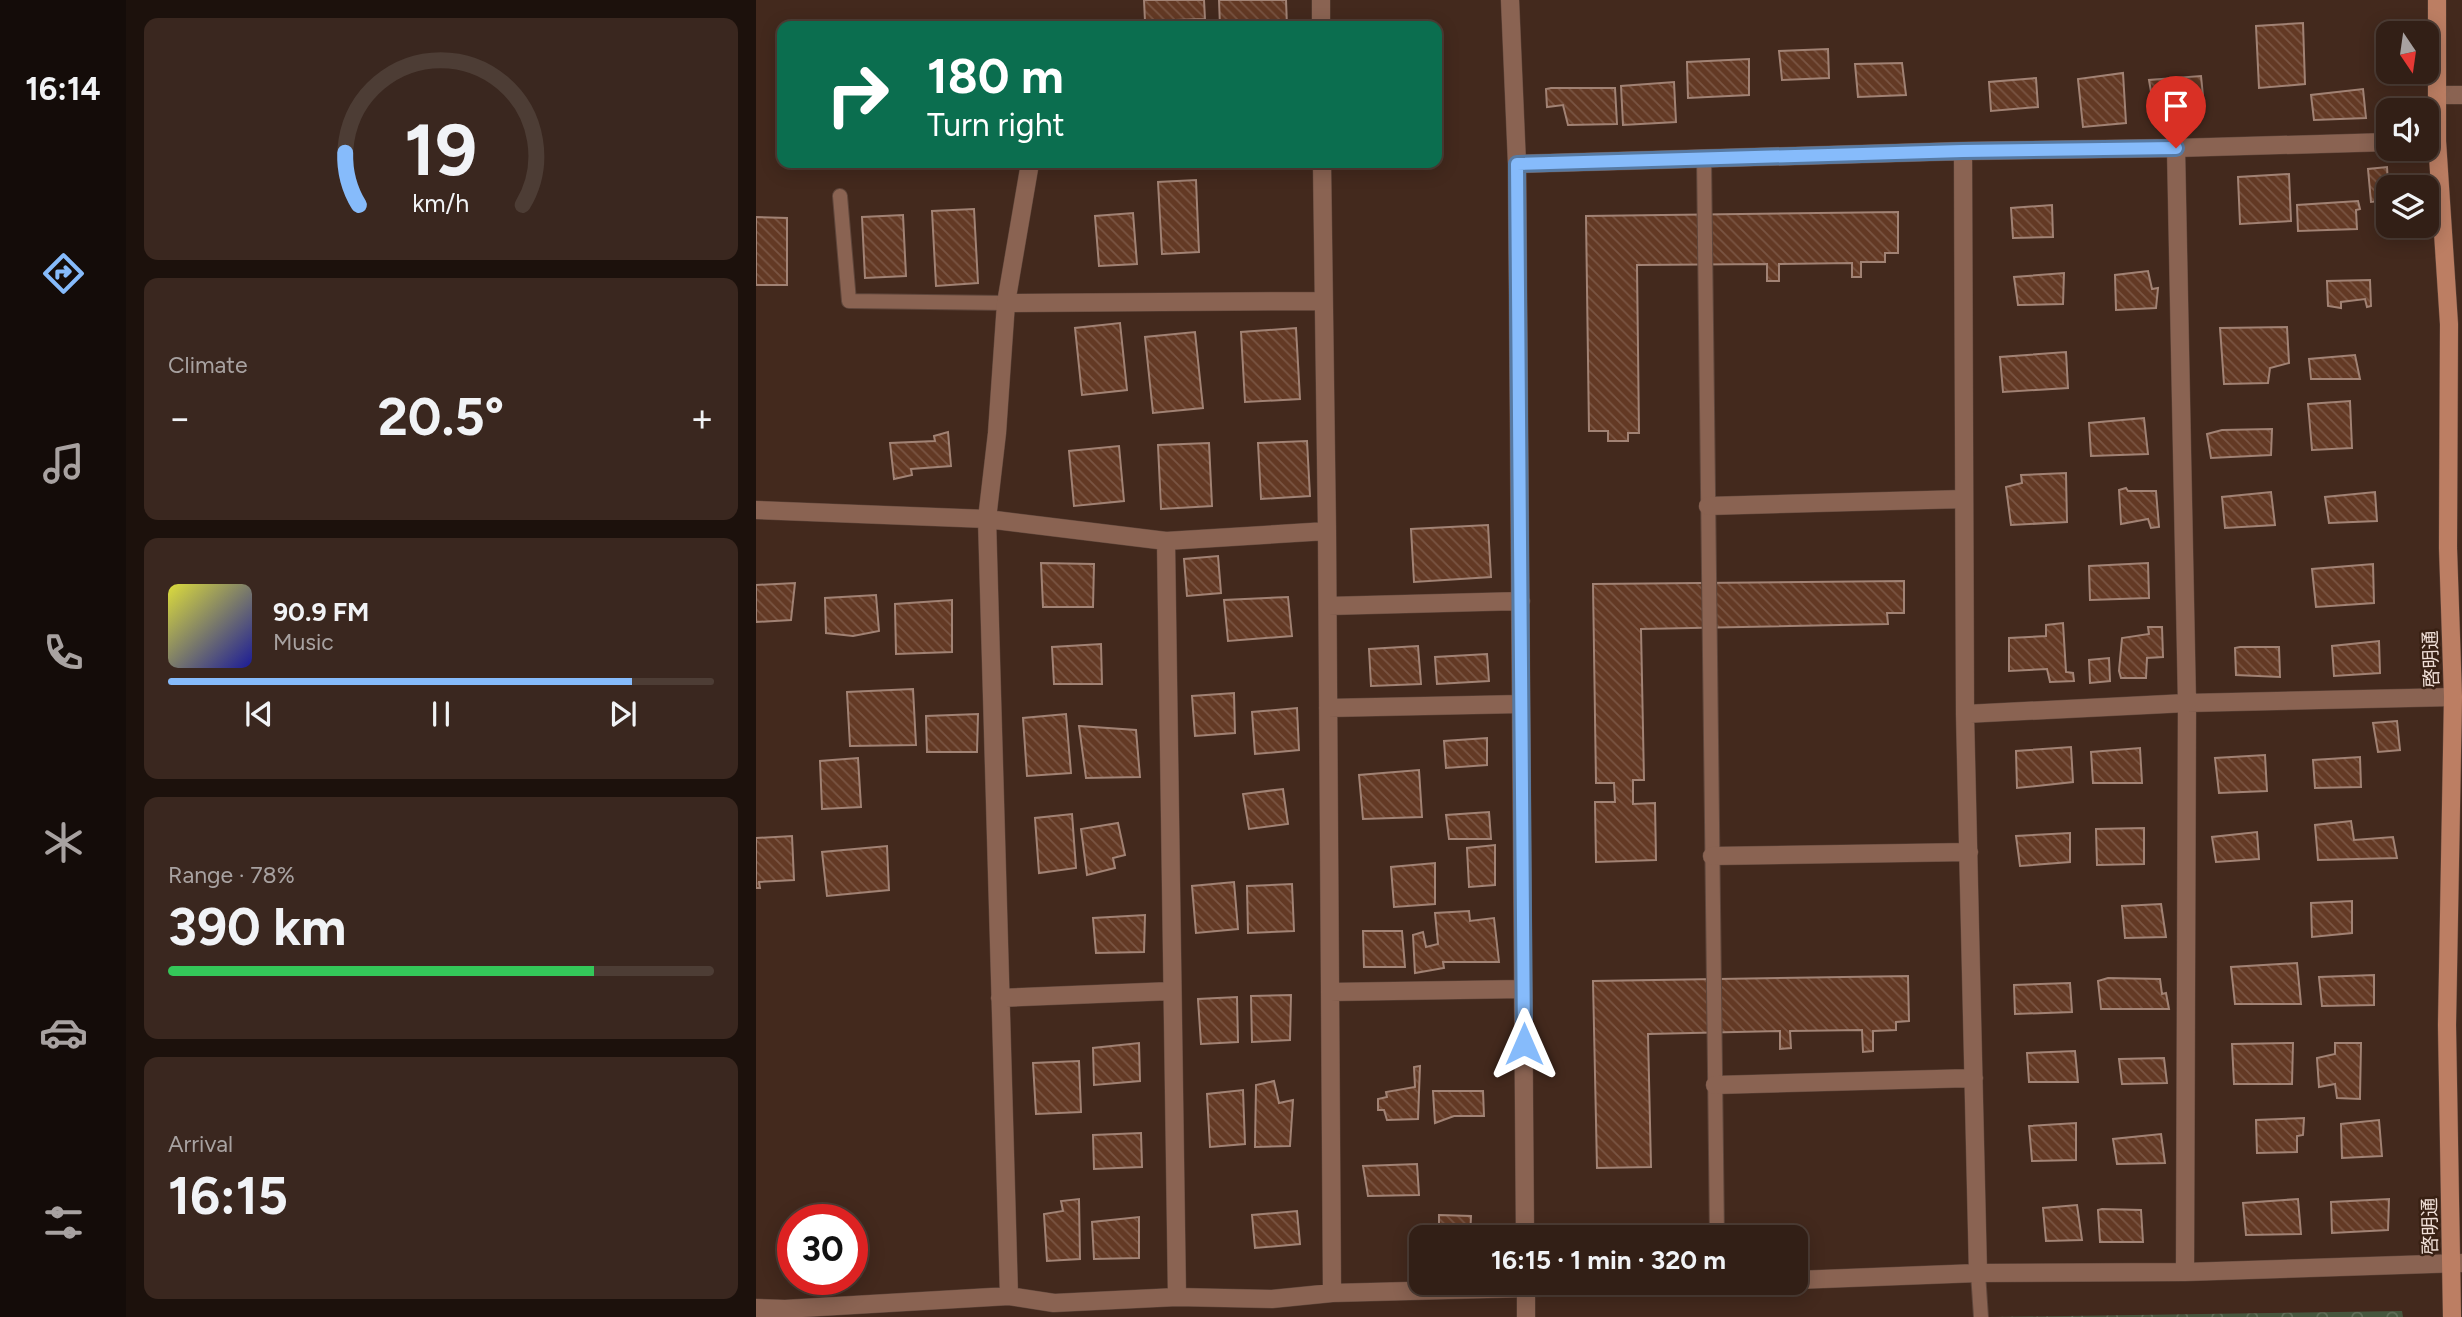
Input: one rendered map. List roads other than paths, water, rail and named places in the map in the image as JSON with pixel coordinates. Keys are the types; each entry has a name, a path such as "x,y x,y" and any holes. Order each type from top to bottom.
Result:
{"street":[{"path":"1321,0 1321,21"},
{"path":"1510,0 1517,164 1525,1225"},
{"name":"啓明通","path":"2437,0 2438,98"},
{"path":"2438,95 2462,95"},
{"path":"1517,164 2376,142"},
{"path":"2176,148 2187,703 2185,1272"},
{"path":"1963,151 1965,714 1978,1273"},
{"name":"啓明通","path":"2435,161 2456,324 2453,697 2456,808 2457,1263 2452,1317"},
{"path":"1009,1296 987,519 997,433 1006,303 1029,168"},
{"path":"1322,168 1332,1293"},
{"path":"1006,303 1324,300"},
{"path":"1708,506 1964,499"},
{"path":"756,510 987,519 1166,541 1327,531"},
{"path":"1166,541 1177,1297"},
{"path":"1328,606 1521,601"},
{"path":"1965,714 2187,703 2453,697"},
{"path":"1328,708 1521,705"},
{"path":"1712,856 1969,852"},
{"path":"1330,992 1523,989"},
{"path":"1000,998 1172,991"},
{"path":"1715,1085 1974,1078"},
{"path":"1808,1280 1978,1273 2185,1272 2457,1263"},
{"path":"756,1308 785,1313 1009,1296 1055,1310 1177,1297 1272,1299 1332,1293 1409,1290"},
{"path":"1526,1295 1526,1317"},
{"path":"1272,1299 1273,1317"}],"lane":[{"path":"1704,158 1717,1225"},
{"path":"841,196 849,301 1006,303"},
{"path":"1978,1273 1981,1317"}]}
